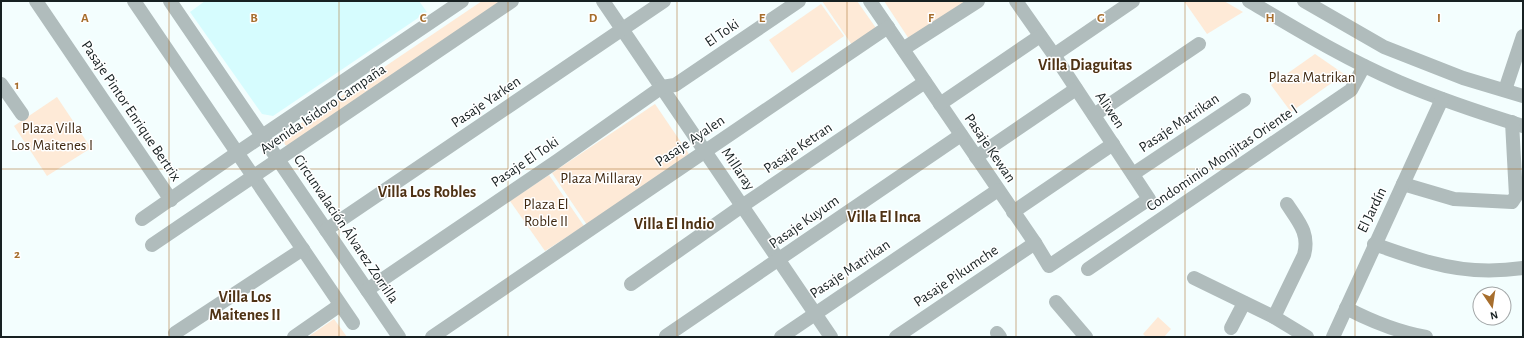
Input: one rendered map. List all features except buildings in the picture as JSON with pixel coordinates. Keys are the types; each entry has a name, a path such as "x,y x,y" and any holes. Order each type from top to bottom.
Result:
{"street":[{"name":"Pasaje Pintor Enrique Bertrix","path":"36,1 171,200"},
{"path":"134,1 353,323"},
{"name":"Circunvalación Álvarez Zorrilla","path":"170,1 399,337"},
{"name":"Avenida Isidoro Campaña","path":"142,219 462,1"},
{"name":"Avenida Isidoro Campaña","path":"152,245 512,1"},
{"name":"Millaray","path":"603,1 831,337"},
{"name":"Pasaje Yarken","path":"326,230 664,1"},
{"name":"El Toki","path":"662,87 675,85 799,1"},
{"name":"Pasaje Kewan","path":"870,1 1035,243 1049,266"},
{"path":"903,49 978,1"},
{"name":"Aliwen","path":"1016,1 1054,55 1149,199 1049,266"},
{"path":"1054,55 1133,1"},
{"path":"1249,1 1364,66 1442,99 1518,124 1516,196 1512,202 1454,199 1403,184"},
{"path":"1304,1 1384,47 1463,78 1523,96"},
{"name":"Pasaje Ayalen","path":"432,337 888,27"},
{"path":"940,104 1040,36"},
{"path":"1505,90 1523,36"},
{"path":"1094,115 1199,44"},
{"name":"Condominio Monjitas Oriente I","path":"1088,270 1351,90 1364,66"},
{"name":"Pasaje Ketran","path":"631,284 742,206 925,82"},
{"path":"1,84 22,114"},
{"name":"Pasaje El Toki","path":"367,290 662,87"},
{"path":"976,157 1076,89"},
{"name":"El Jardín","path":"1333,337 1374,244 1442,99"},
{"name":"Pasaje Matrikan","path":"1133,174 1244,100"},
{"name":"Pasaje Kuyum","path":"666,336 961,135"},
{"path":"1013,212 1113,144"},
{"name":"Pasaje Matrikan","path":"781,337 998,190"},
{"path":"1274,317 1304,255 1306,246 1304,232 1287,204"},
{"name":"Pasaje Pikumche","path":"896,337 1035,243"},
{"path":"1374,244 1434,264 1461,269 1504,270 1523,268"},
{"path":"175,333 303,249"},
{"path":"1194,278 1274,317 1307,337"},
{"path":"1056,302 1086,337"},
{"path":"1231,328 1244,303"},
{"path":"294,337 340,305"},
{"path":"1346,308 1367,318 1402,331 1426,337"}],"shaded area":[{"path":"205,1 419,1 427,12 273,116 262,114 190,12"}],"green space":[{"path":"482,1 504,1 288,146 285,145 283,139 285,134"},
{"path":"822,1 857,1 876,28 852,45"},
{"path":"884,1 967,1 909,39"},
{"path":"1184,1 1224,1 1243,12 1207,34"},
{"path":"821,4 844,36 792,73 769,40"},
{"name":"Plaza Matrikan","path":"1315,54 1344,74 1291,112 1271,85"},
{"name":"Plaza Villa Los Maitenes I","path":"57,97 91,148 47,176 14,126"},
{"name":"Plaza Millaray","path":"655,104 689,154 587,225 552,173"},
{"name":"Plaza El Roble II","path":"549,175 584,226 545,251 510,201"},
{"path":"1158,317 1171,329 1164,337 1146,337 1143,334"},
{"path":"334,319 347,337 308,337"}],"district":[{"name":"Villa Diaguitas","path":"1085,65"},
{"name":"Villa Los Robles","path":"427,192"},
{"name":"Villa El Inca","path":"884,217"},
{"name":"Villa El Indio","path":"674,224"},
{"name":"Villa Los Maitenes II","path":"245,306"}]}
